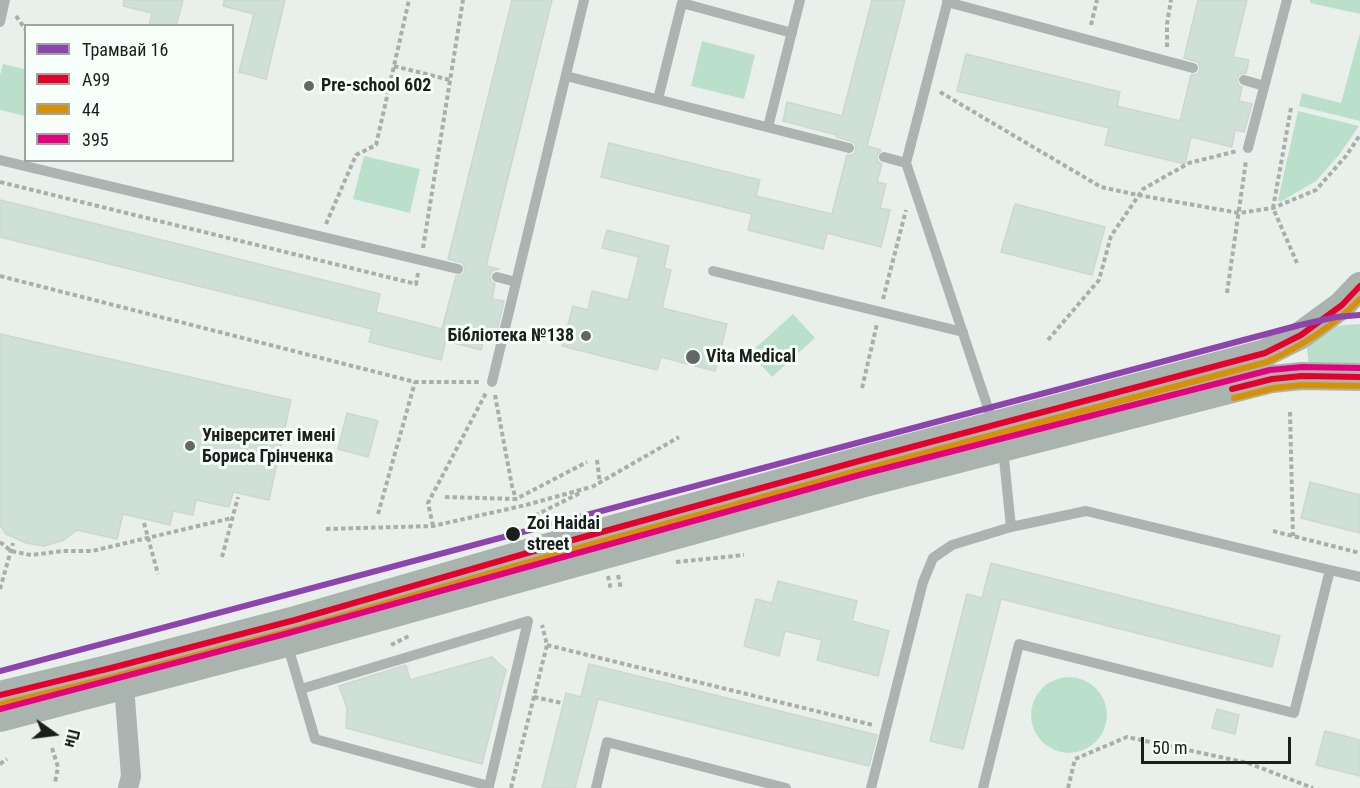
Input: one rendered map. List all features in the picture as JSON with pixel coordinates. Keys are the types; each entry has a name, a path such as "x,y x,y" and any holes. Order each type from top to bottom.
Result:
{"main road":[{"path":"0,718 286,643 865,483 999,437 1265,353 1300,335 1342,305 1360,286"},
{"path":"0,695 295,620 848,464 999,437 1272,379 1302,376 1360,377"}],"street":[{"path":"124,686 131,776 128,788"}],"lane":[{"path":"0,22 5,0"},
{"path":"492,382 584,0"},
{"path":"768,127 800,0"},
{"path":"1248,148 1287,0"},
{"path":"1011,527 999,437 906,163 947,1 1193,68"},
{"path":"658,99 682,3 792,33"},
{"path":"566,76 849,148"},
{"path":"1244,80 1264,86"},
{"path":"884,157 906,163"},
{"path":"0,160 458,269"},
{"path":"713,271 963,332"},
{"path":"497,277 516,282"},
{"path":"871,788 923,582 933,558 952,545 1011,527 1086,511 1360,577"},
{"path":"983,788 1018,644 1294,712 1330,570"},
{"path":"286,643 315,739 489,786 528,621 301,689"},
{"path":"596,788 607,742 786,788"}],"path":[{"path":"320,236 356,155 376,145 409,0"},
{"path":"0,182 416,284 463,0"},
{"path":"1087,39 1097,0"},
{"path":"1167,61 1167,24 1171,0"},
{"path":"394,66 450,80"},
{"path":"926,84 1101,187 1239,213 1273,208 1316,190 1346,156 1360,135"},
{"path":"1291,108 1273,208 1296,263"},
{"path":"1048,340 1099,280 1111,236 1143,189 1189,163 1248,148 1227,293"},
{"path":"862,388 913,183"},
{"path":"0,276 415,382 492,382"},
{"path":"378,514 415,382"},
{"path":"492,382 516,499"},
{"path":"433,526 428,502 492,382"},
{"path":"1290,412 1293,536"},
{"path":"535,536 530,518 600,484 679,437"},
{"path":"597,460 600,484"},
{"path":"445,497 516,499 587,462"},
{"path":"326,530 433,526 591,488"},
{"path":"222,557 238,497"},
{"path":"0,542 11,551 31,555 63,551 92,551 232,518"},
{"path":"144,523 158,574"},
{"path":"1273,531 1360,553"},
{"path":"0,590 13,543"},
{"path":"616,568 621,589"},
{"path":"511,788 547,645 540,616"},
{"path":"547,645 886,728"},
{"path":"534,697 562,703"},
{"path":"1068,788 1075,759 1127,737 1248,763 1313,788"},
{"path":"52,748 58,767 54,783"},
{"path":"0,764 7,759"}],"green space":[{"path":"1310,0 1360,0 1360,14 1310,3"},
{"path":"1360,33 1360,121 1299,106 1302,93 1341,103"},
{"path":"702,41 755,55 744,99 691,86"},
{"path":"3,64 24,69 24,116 0,110 0,75"},
{"path":"1298,111 1359,126 1339,155 1316,181 1280,202 1278,200"},
{"path":"364,156 420,169 410,213 353,199"},
{"path":"793,314 815,338 772,377 750,353"},
{"path":"1360,324 1360,365 1309,367 1307,348 1332,326"},
{"path":"1069,677 1084,680 1096,688 1104,700 1107,715 1104,730 1096,742 1084,750 1069,753 1054,750 1042,742 1034,730 1031,715 1034,700 1042,688 1054,680"}],"building":[{"path":"124,0 183,0 177,24 149,24 152,13 123,6"},
{"path":"224,0 285,0 266,79 239,72 254,14 223,6"},
{"path":"512,0 552,0 486,266 499,269 492,271 490,276 491,282 495,284 492,299 504,301 497,331 487,328 481,350 446,341 441,360 369,342 372,329 0,237 0,200 380,294 376,312 442,329 456,276 463,275 465,270 463,263 448,259"},
{"path":"872,0 905,0 867,146 881,150 877,156 878,162 882,164 877,182 886,184 880,208 890,210 881,247 827,233 823,249 748,230 752,214 601,177 609,143 760,180 756,196 832,214 847,155 855,153 856,145 851,141 836,137 837,135 783,121 787,102 842,116"},
{"path":"1198,0 1247,0 1233,57 1249,60 1246,73 1239,74 1237,81 1242,87 1239,101 1252,104 1244,132 1235,130 1232,147 1191,137 1185,164 1105,145 1109,128 957,91 966,54 1120,92 1117,106 1180,121 1191,75 1198,74 1200,69 1198,62 1184,58"},
{"path":"1015,204 1105,227 1092,275 1001,252"},
{"path":"607,230 669,246 664,268 671,270 662,308 727,324 715,371 661,357 657,370 562,346 573,306 588,310 592,291 628,300 639,257 602,248"},
{"path":"0,334 291,400 269,500 233,492 229,507 196,500 193,515 173,511 170,525 123,514 117,539 77,530 64,540 44,546 26,543 6,534 0,525"},
{"path":"347,413 378,421 368,457 338,449"},
{"path":"1310,482 1360,495 1360,533 1301,518"},
{"path":"991,563 1280,636 1272,667 1001,599 963,749 930,741 967,594 982,598"},
{"path":"778,581 857,601 852,621 889,631 878,676 817,660 822,640 785,631 779,656 744,646 756,599 772,603"},
{"path":"492,657 506,670 482,764 346,728 347,708 339,686 406,665 410,680"},
{"path":"589,664 877,735 869,766 598,699 575,788 542,788 566,693 581,697"},
{"path":"1217,709 1239,715 1235,734 1212,728"},
{"path":"1325,731 1360,740 1360,776 1316,765"}],"tram line":[{"name":"16","path":"0,671 1300,325 1336,317 1360,315"}],"transit line":[{"name":"А99","path":"0,695 295,620 859,461 1265,353 1301,335 1342,305 1360,286"},
{"name":"44","path":"2,704 297,629 861,470 1267,362 1316,335 1360,299"},
{"name":"395","path":"0,709 285,634 863,474 1270,370 1302,367 1360,368"},
{"name":"А99","path":"1232,389 1272,379 1302,376 1360,377"},
{"name":"44","path":"1234,398 1274,388 1302,385 1360,386"}],"place":[{"name":"Pre-school 602","path":"309,86"},
{"name":"Бібліотека №138","path":"586,336"},
{"name":"Vita Medical","path":"693,357"},
{"name":"Університет імені Бориса Грінченка","path":"190,446"},
{"name":"Zoi Haidai street","path":"513,534"}]}
